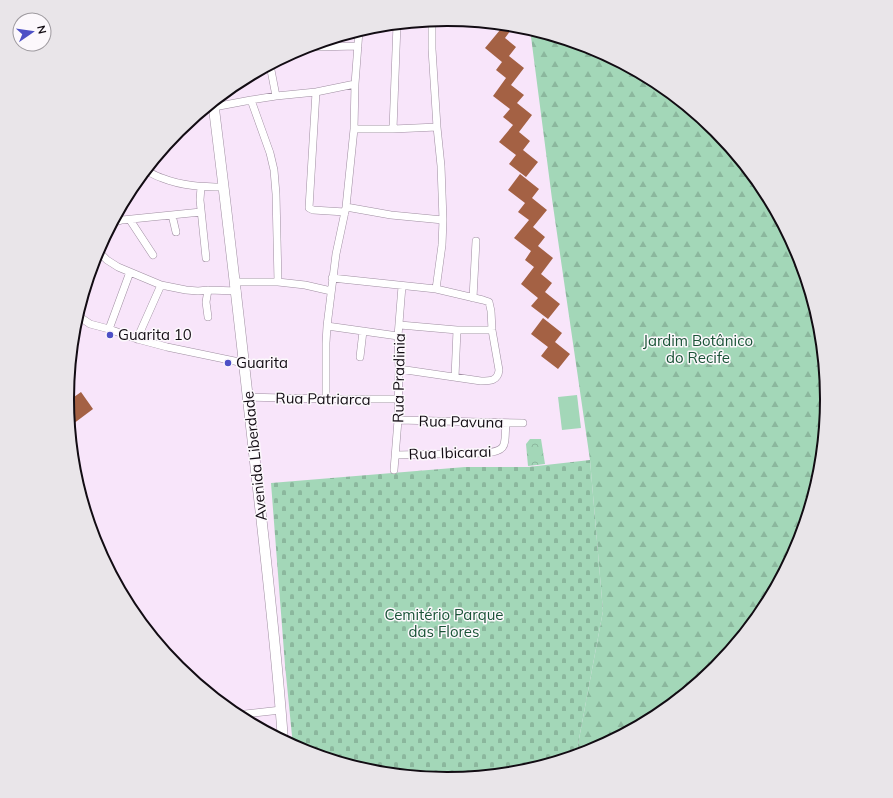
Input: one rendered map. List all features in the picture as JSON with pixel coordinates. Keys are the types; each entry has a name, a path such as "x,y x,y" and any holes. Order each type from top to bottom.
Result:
{"main road":[{"name":"Avenida Liberdade","path":"214,107 236,286 283,734"}],"street":[{"path":"432,27 432,49 441,166 443,220 442,245 436,289"},
{"path":"393,129 397,29"},
{"path":"326,399 327,326 332,278 345,210 354,130 358,37"},
{"path":"325,47 358,46"},
{"path":"271,70 276,96"},
{"path":"218,104 316,92 355,84"},
{"path":"316,92 309,208 345,210 443,220"},
{"path":"252,100 270,153 274,170 278,282"},
{"path":"354,130 437,127"},
{"path":"151,173 185,185 224,187"},
{"path":"201,187 200,200 206,258"},
{"path":"118,222 201,212"},
{"path":"172,215 176,232"},
{"path":"130,220 153,255"},
{"path":"473,298 476,241"},
{"path":"102,255 118,267 161,285 186,290 198,291 278,282 305,285 331,291"},
{"path":"109,329 130,272"},
{"path":"332,278 436,289 489,302 499,375 495,379 482,381 399,369"},
{"path":"137,339 161,285"},
{"name":"Rua Pradinia","path":"394,470 398,420 398,336 402,286"},
{"path":"208,290 206,302 208,317"},
{"path":"82,319 90,324 137,339 167,347 244,363"},
{"path":"400,325 457,330 492,330"},
{"path":"327,326 398,336"},
{"path":"455,377 457,330"},
{"path":"360,357 363,332"},
{"name":"Rua Patriarca","path":"248,397 398,399"},
{"name":"Rua Pavuna","path":"398,420 523,423"},
{"name":"Rua Ibicarai","path":"396,455 485,453 500,451 504,444 506,423"},
{"path":"247,714 281,710"}],"green space":[{"name":"Jardim Botânico do Recife","path":"531,36 589,54 633,76 674,103 710,135 727,153 757,192 770,213 791,256 807,302 819,375 819,423 807,496 791,542 770,586 757,606 727,645 710,663 674,695 633,722 611,734 577,748 603,611 590,460 552,199"},
{"path":"577,395 581,428 562,430 558,397"},
{"path":"530,439 541,439 545,464 528,466 526,444"},
{"name":"Cemitério Parque das Flores","path":"590,460 603,611 577,748 519,765 495,769 446,772 398,769 374,765 327,752 292,739 271,483 465,467 528,467"}],"building":[{"path":"500,30 510,31 505,38 516,47 509,56 524,68 511,85 524,95 517,103 532,115 519,132 530,141 523,150 538,162 526,177 509,164 516,155 499,142 513,125 503,117 510,109 493,96 506,78 496,70 502,62 485,48"},
{"path":"520,174 539,189 532,198 547,210 533,227 545,237 538,246 553,258 541,274 552,283 545,292 560,304 548,319 531,306 538,298 521,284 534,267 525,260 531,251 514,238 529,220 518,212 525,203 508,190"},
{"path":"543,318 562,333 555,342 570,354 558,369 541,356 548,347 531,334"},
{"path":"81,392 93,409 74,423 74,423 74,397"}],"place":[{"name":"Guarita 10","path":"110,335"},
{"name":"Guarita","path":"228,363"}]}
